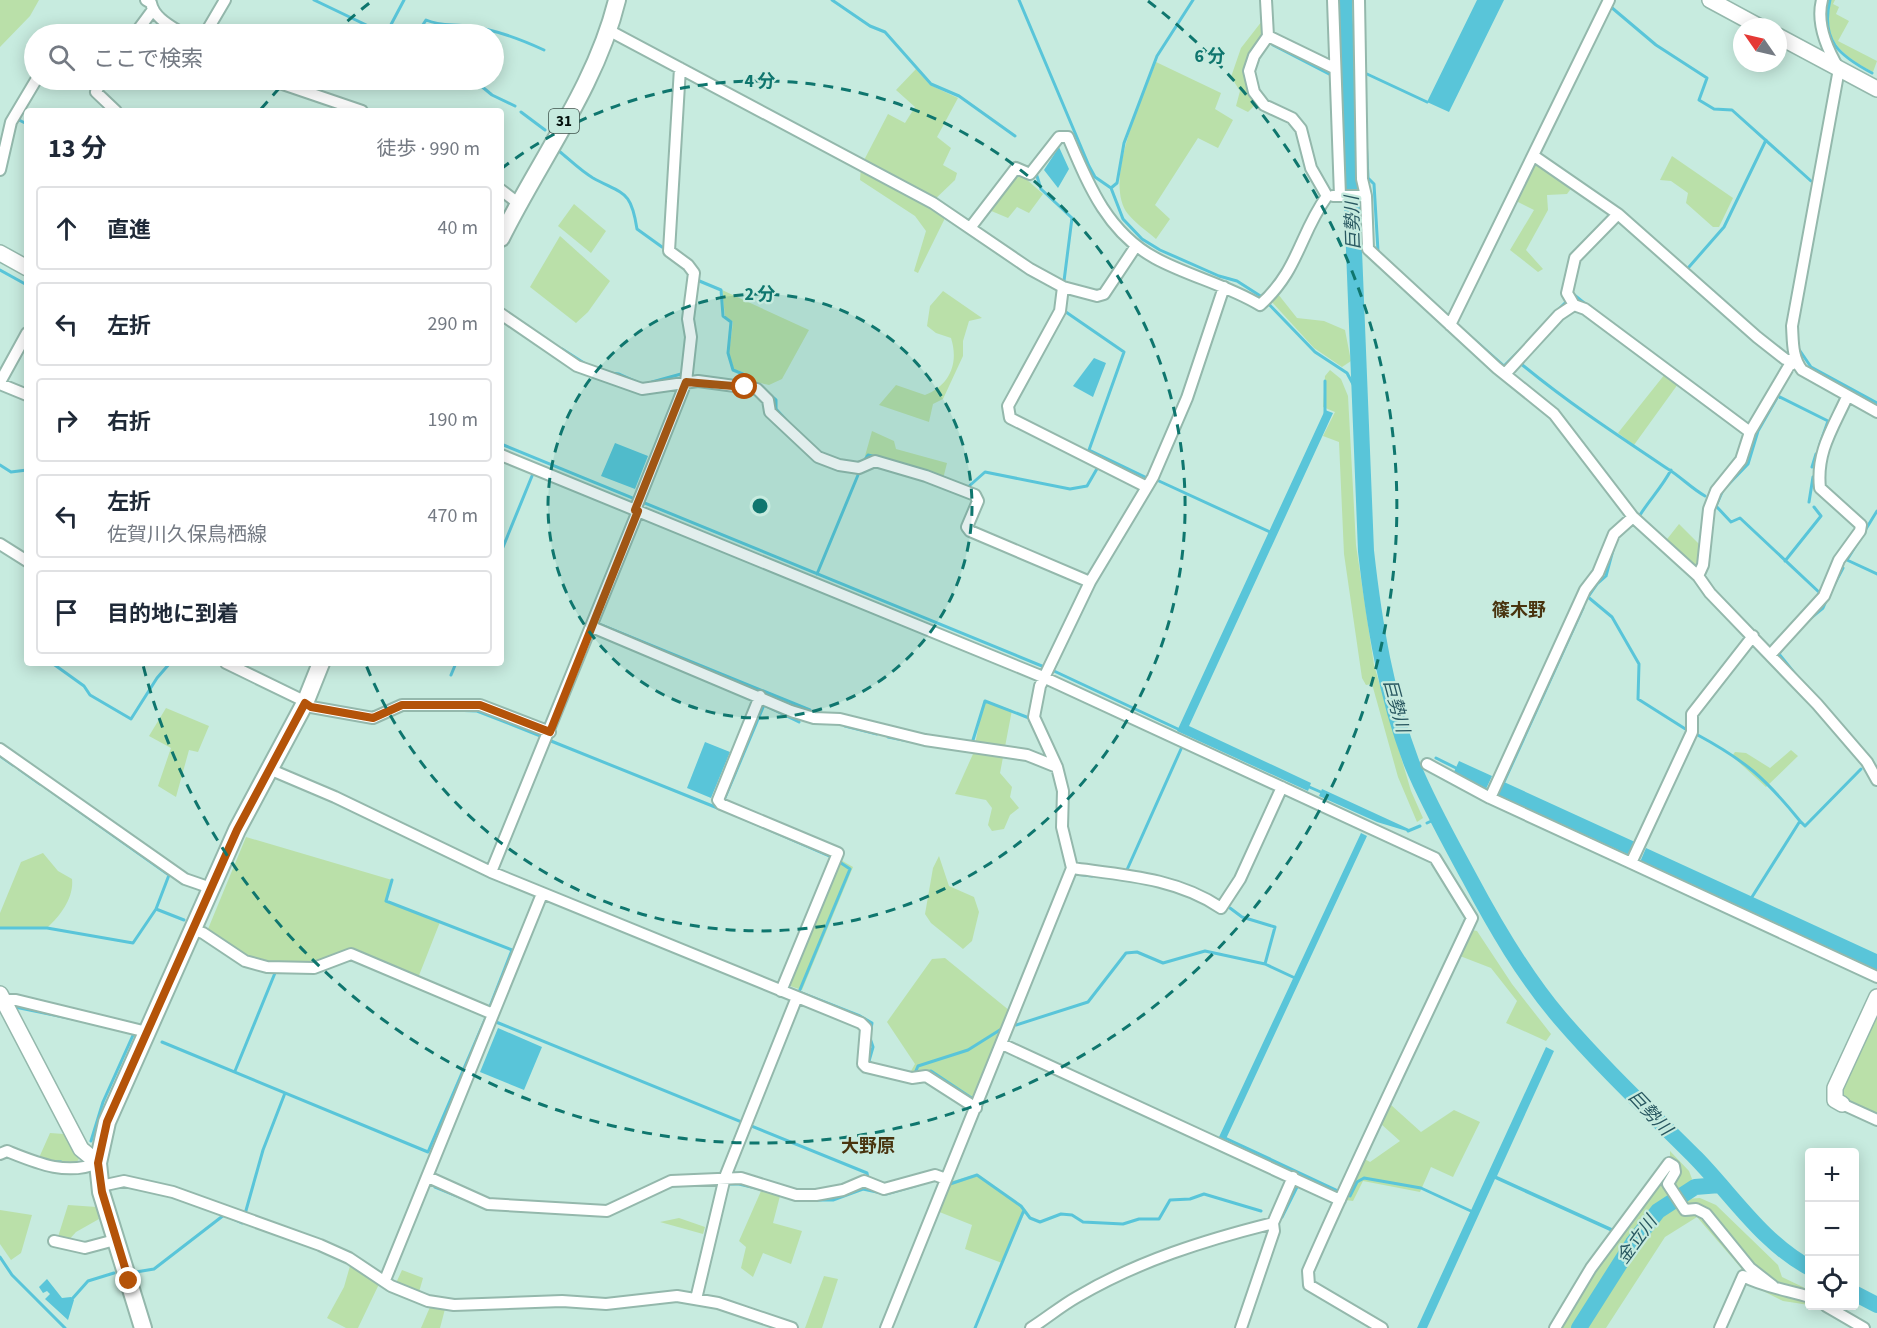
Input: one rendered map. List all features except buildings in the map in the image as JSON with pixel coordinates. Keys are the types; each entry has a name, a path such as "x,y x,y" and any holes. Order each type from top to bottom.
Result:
{"main road":[{"name":"31","path":"504,232 518,203 590,79 610,31 617,0"},
{"path":"143,1328 101,1186 98,1163 107,1122 237,830 305,703 320,666"}],"street":[{"path":"142,24 152,11 151,3 146,0"},
{"path":"211,24 225,0"},
{"path":"1266,0 1268,36 1254,56 1249,71 1254,92 1264,105 1292,118 1301,129 1311,168 1327,196"},
{"path":"1333,0 1340,196"},
{"path":"1359,0 1362,179 1366,196 1368,249 1505,374 1554,414 1633,517 1698,576 1710,593 1771,654 1867,762 1877,780"},
{"path":"1450,325 1609,0"},
{"path":"1710,0 1743,18"},
{"path":"1796,362 1792,326 1839,69 1822,29 1820,16 1822,0"},
{"path":"152,11 170,24"},
{"path":"610,31 933,202 1030,269 1063,287 1097,296 1104,294 1136,246"},
{"path":"1268,36 1335,68"},
{"path":"1787,41 1876,86"},
{"path":"491,872 592,627 637,510 640,495 686,382 692,337 688,319 694,273 688,265 669,251 680,68"},
{"path":"0,170 11,122 30,90"},
{"path":"97,90 96,92 113,108"},
{"path":"300,90 353,108"},
{"path":"322,108 326,99"},
{"path":"970,228 1016,168 1030,174 1059,137 1068,137 1090,188 1109,219 1136,246 1156,259 1224,287 1260,305 1270,296 1295,262 1316,212 1327,196"},
{"path":"1534,156 1618,214 1785,359 1796,362 1802,369 1847,397 1877,412"},
{"path":"504,192 518,203"},
{"path":"1327,196 1366,196"},
{"path":"1618,214 1575,258 1567,292 1574,305 1585,309 1750,432"},
{"path":"0,253 24,266"},
{"path":"1063,287 1060,311 1008,406 1010,418 1147,488"},
{"path":"886,1328 1072,868 1062,827 1063,792 1057,767 1034,717 1043,677 1090,582 1147,488 1187,398 1224,287"},
{"path":"1505,374 1559,315 1574,305"},
{"path":"504,316 577,366 596,375 620,380 642,389 686,382 757,389 768,400 770,412 818,457 839,465 859,468 875,461 926,476 975,495 978,501 967,527 970,531 1090,582"},
{"path":"24,339 0,383 24,394"},
{"path":"1698,576 1704,565 1709,509 1716,491 1741,460 1750,432 1789,366 1796,362"},
{"path":"1771,654 1818,605 1839,560 1860,531 1861,525 1820,488 1818,468 1822,451 1847,397"},
{"path":"504,456 1043,677 1368,826 1440,862 1472,918 1308,1271 1309,1285 1382,1328"},
{"path":"1490,798 1585,590 1598,573 1614,534 1633,517"},
{"path":"0,544 24,559"},
{"path":"592,627 791,711 814,718 840,719 925,741 1027,755 1057,767"},
{"path":"1632,863 1692,732 1692,714 1753,636"},
{"path":"232,666 311,707 373,718 402,705 480,705 550,732"},
{"path":"760,696 718,800 721,804 838,854 781,991"},
{"path":"0,749 185,879 212,888"},
{"path":"1427,764 1490,798 1877,977"},
{"path":"269,769 335,797 542,894 861,1023 866,1029 863,1064 866,1067 912,1078 926,1076 976,1108"},
{"path":"1072,868 1146,878 1201,895 1221,908 1240,879 1282,787"},
{"path":"385,1281 428,1177 489,1012 542,894"},
{"path":"193,930 203,933 245,961 267,967 314,968 351,954 489,1012"},
{"path":"2,997 147,1032"},
{"path":"2,997 81,1149 98,1163 81,1170 68,1169 44,1165 2,1150"},
{"path":"696,1299 724,1177 797,997"},
{"path":"1877,997 1835,1088 1835,1100 1877,1120"},
{"path":"1002,1044 1340,1200"},
{"path":"1555,1328 1591,1268 1670,1162 1676,1172 1668,1184 1669,1189 1685,1210 1696,1209 1706,1214 1750,1268 1773,1286"},
{"path":"428,1177 488,1204 607,1210 671,1182 724,1177 741,1178 796,1195 816,1196 843,1190 864,1181 884,1189 935,1175 946,1179"},
{"path":"1241,1328 1274,1232 1273,1224 1293,1178"},
{"path":"101,1186 124,1181 173,1192 330,1249 398,1290 428,1301 454,1305 562,1301 606,1304 677,1296 718,1303 792,1328"},
{"path":"1036,1327 1076,1298 1163,1256 1209,1239 1273,1224"},
{"path":"54,1241 85,1248 116,1240"},
{"path":"1720,1328 1743,1276 1762,1286 1773,1286 1805,1296"},
{"path":"1834,1310 1864,1328"}],"green space":[{"path":"0,0 39,0 30,16 0,47"},
{"path":"1831,0 1835,0 1833,4 1839,7 1836,14 1849,21 1838,41 1877,61 1873,72 1852,59 1837,45 1829,25 1828,14"},
{"path":"1262,21 1265,35 1246,77 1256,104 1248,112 1236,106 1240,91 1231,77 1241,48"},
{"path":"1156,62 1221,93 1215,109 1233,120 1218,148 1198,138 1155,205 1170,219 1156,239 1128,214 1121,199 1120,181 1127,139"},
{"path":"916,69 930,85 958,98 937,137 951,148 943,165 957,173 955,180 930,204 946,216 918,273 914,271 926,231 915,216 860,180 861,166 888,114 905,123 915,107 896,90"},
{"path":"1672,156 1733,198 1719,227 1713,227 1686,203 1688,193 1671,181 1660,180"},
{"path":"1536,162 1573,186 1567,194 1547,195 1548,210 1526,250 1543,269 1538,272 1510,250 1534,210 1516,201"},
{"path":"1017,171 1043,194 1029,213 1017,207 1008,218 989,210"},
{"path":"574,204 606,231 591,253 558,226"},
{"path":"560,236 610,281 588,312 576,323 530,287"},
{"path":"722,290 809,330 782,379 769,385 747,380 745,373 734,369 729,353 733,322 725,316"},
{"path":"943,291 982,318 969,321 963,341 963,356 943,399 933,404 929,422 879,405 896,385 925,395 941,385 950,372 954,356 951,338 936,333 927,326 930,306"},
{"path":"1278,294 1297,318 1324,321 1345,330 1351,361 1342,367 1314,348 1271,301"},
{"path":"1330,370 1341,379 1348,396 1356,545 1374,665 1411,791 1423,818 1417,822 1398,777 1372,684 1366,685 1362,678 1344,554 1339,442 1323,436 1335,412 1323,407 1325,376"},
{"path":"1665,374 1678,384 1634,445 1618,433"},
{"path":"872,431 894,441 896,449 947,463 943,479 865,456"},
{"path":"1679,524 1701,546 1700,562 1691,567 1664,543"},
{"path":"984,700 1012,710 1000,773 1012,787 1010,797 1019,808 1010,815 1004,829 992,831 988,825 992,808 986,800 955,794 973,754"},
{"path":"166,708 209,726 198,752 189,750 176,797 158,786 171,748 149,736"},
{"path":"1791,750 1798,756 1766,787 1732,756 1735,752 1746,753 1770,768"},
{"path":"246,837 392,880 386,902 440,922 418,978 348,951 315,966 269,964 247,958 208,929"},
{"path":"43,853 58,871 72,879 71,892 66,905 48,927 0,927 0,913 21,862"},
{"path":"939,856 949,886 974,897 979,912 972,941 963,949 931,923 925,914 933,868"},
{"path":"839,859 853,867 802,990 787,985"},
{"path":"1472,930 1477,931 1512,984 1551,1034 1546,1041 1506,1023 1517,1001 1491,968 1460,956"},
{"path":"945,958 1010,1011 974,1102 929,1074 911,1071 915,1064 887,1022 932,959"},
{"path":"1877,1015 1877,1114 1846,1100 1842,1090"},
{"path":"1391,1105 1421,1132 1454,1110 1480,1122 1453,1177 1431,1167 1420,1192 1363,1181 1353,1201 1346,1200 1363,1158 1370,1162 1400,1141 1381,1124"},
{"path":"50,1133 64,1134 79,1159 73,1166 38,1160"},
{"path":"1670,1151 1689,1171 1692,1179 1688,1187 1648,1216 1574,1328 1560,1328 1593,1272 1670,1170"},
{"path":"978,1174 1026,1210 1002,1263 965,1249 972,1225 937,1211 949,1182"},
{"path":"761,1191 780,1196 773,1223 802,1231 791,1264 763,1253 753,1277 741,1268 746,1247 739,1241"},
{"path":"1700,1198 1716,1205 1778,1265 1782,1277 1805,1288 1805,1304 1783,1301 1745,1282 1741,1268 1697,1217 1665,1237 1606,1328 1582,1328 1658,1218 1685,1199"},
{"path":"68,1205 97,1207 99,1219 76,1232 67,1242 57,1240"},
{"path":"0,1210 32,1215 21,1253 11,1260 0,1244"},
{"path":"679,1218 705,1227 703,1234 660,1222"},
{"path":"350,1266 380,1282 358,1328 346,1328 327,1318 344,1287"},
{"path":"402,1270 423,1278 419,1292 396,1283"},
{"path":"824,1276 838,1279 822,1328 805,1328"},
{"path":"430,1307 445,1309 440,1328 421,1328"}],"water":[{"path":"1477,0 1504,0 1449,112 1427,102"},
{"path":"1059,147 1069,169 1058,188 1044,170"},
{"path":"1094,358 1106,363 1093,397 1073,386"},
{"path":"1325,410 1333,413 1189,726 1311,783 1308,791 1177,731"},
{"path":"615,443 648,456 635,489 601,476"},
{"path":"705,742 730,752 711,798 687,788"},
{"path":"1459,761 1492,776 1486,789 1453,774"},
{"path":"1504,782 1635,842 1629,855 1498,795"},
{"path":"1322,789 1409,829 1410,832 1377,822 1319,796"},
{"path":"1361,833 1367,836 1225,1141 1219,1137"},
{"path":"1646,848 1877,954 1877,971 1640,862"},
{"path":"498,1028 542,1047 524,1090 480,1072"},
{"path":"1546,1047 1554,1051 1497,1176 1614,1229 1612,1232 1495,1179 1427,1328 1417,1328"},
{"path":"47,1279 62,1298 71,1297 74,1300 68,1320 45,1299 50,1294 47,1291 43,1293 39,1287"}],"waterway":[{"path":"314,0 364,24"},
{"path":"391,24 404,0"},
{"path":"832,0 870,26 885,32 931,84 959,96 1015,136"},
{"path":"1019,0 1089,166 1095,177 1111,188 1123,219 1142,239 1160,250 1219,276 1237,281 1262,297 1315,352 1347,373 1361,399"},
{"path":"1111,188 1117,183 1124,143 1157,56 1193,0"},
{"name":"巨勢川","path":"1344,0 1366,551 1382,659 1395,712 1412,764 1439,821 1489,914 1522,968 1547,1002 1627,1090 1696,1158 1749,1218 1778,1246 1805,1265"},
{"path":"1830,0 1828,26 1835,46 1851,60 1872,73"},
{"path":"1611,7 1656,45 1707,78 1699,100 1714,109 1732,110 1811,181"},
{"path":"423,24 426,20 441,24"},
{"path":"504,34 544,50"},
{"path":"1273,45 1331,75"},
{"path":"1367,74 1427,102"},
{"path":"486,90 515,106"},
{"path":"521,112 545,130"},
{"path":"19,120 24,122"},
{"path":"1366,138 1368,178 1374,184 1378,251"},
{"path":"1689,267 1724,227 1766,140"},
{"path":"559,151 580,169 624,195 632,207 637,229 662,247"},
{"path":"1036,173 1041,189 1072,218 1064,281"},
{"path":"0,270 24,283"},
{"path":"697,280 721,290 723,316 731,322 728,353 733,370 743,374 745,383"},
{"path":"1573,294 1588,306"},
{"path":"1557,311 1565,303"},
{"path":"1063,310 1124,352 1089,450 1145,477"},
{"path":"1469,335 1504,366 1528,342"},
{"path":"1798,348 1811,367 1877,403"},
{"path":"562,349 584,363"},
{"path":"1520,363 1574,405 1705,496"},
{"path":"610,373 619,374 637,382"},
{"path":"652,382 681,374"},
{"path":"1325,381 1325,413"},
{"path":"769,394 776,400 776,409 788,422"},
{"path":"1820,444 1828,421 1778,396 1758,431 1748,464 1723,490 1716,506 1731,522 1740,518 1821,594"},
{"path":"504,445 1054,671 1180,730"},
{"path":"1812,467 1816,454"},
{"path":"863,462 868,455 876,457"},
{"path":"0,465 11,472 24,470"},
{"path":"967,488 985,472 1070,489 1087,486 1098,467"},
{"path":"1640,515 1671,470"},
{"path":"817,574 858,475"},
{"path":"504,545 532,476"},
{"path":"1809,502 1813,477"},
{"path":"1159,481 1272,533"},
{"path":"1785,561 1821,516 1814,507"},
{"path":"1877,511 1847,560 1877,574"},
{"path":"1613,550 1606,576 1588,597 1612,617 1639,664 1638,699 1687,730"},
{"path":"1834,585 1843,568"},
{"path":"1806,622 1823,608 1827,599"},
{"path":"1504,782 1583,608"},
{"path":"601,625 810,710"},
{"path":"1784,647 1779,654 1796,675"},
{"path":"56,666 84,686 90,695 131,719 167,666"},
{"path":"451,675 455,666"},
{"path":"973,740 985,701 1029,718 1030,721"},
{"path":"724,800 764,705 799,722"},
{"path":"451,710 477,711 543,737"},
{"path":"845,726 877,734"},
{"path":"1696,734 1754,771 1800,821 1752,897"},
{"path":"888,737 939,747"},
{"path":"551,741 720,809"},
{"path":"1126,872 1181,749"},
{"path":"0,756 13,765"},
{"path":"1436,758 1458,769"},
{"path":"19,769 40,784"},
{"path":"1800,821 1805,826 1861,769"},
{"path":"1307,786 1323,793"},
{"path":"45,787 169,875 156,909 184,920"},
{"path":"735,815 832,857"},
{"path":"1427,823 1438,818"},
{"path":"1408,831 1420,826"},
{"path":"838,861 850,869 799,992 860,1016 872,1023 871,1029"},
{"path":"1076,874 1092,876"},
{"path":"392,880 386,901 512,950 489,1009"},
{"path":"1230,908 1242,917 1275,927 1265,964 1295,978"},
{"path":"0,928 47,928 133,943 156,909"},
{"path":"1016,1025 1088,1002 1126,953 1137,952 1163,963 1205,951 1265,964"},
{"path":"235,1071 275,973"},
{"path":"15,1007 78,1020"},
{"path":"162,1042 428,1152 487,1015"},
{"path":"496,1022 867,1173 868,1178"},
{"path":"915,1073 918,1066 968,1050 1003,1028"},
{"path":"91,1141 103,1102 134,1033"},
{"path":"870,1038 873,1047 869,1061 873,1065"},
{"path":"926,1072 931,1071 973,1099"},
{"path":"245,1214 263,1150 285,1093"},
{"path":"1225,1138 1336,1190"},
{"path":"53,1162 61,1162"},
{"path":"950,1184 977,1175 1021,1206 1030,1218 1040,1222 1061,1214 1072,1215 1083,1222 1123,1224 1139,1219 1159,1219 1170,1200 1190,1199 1204,1194 1261,1211"},
{"path":"1350,1196 1357,1182 1364,1178 1421,1188 1473,1212"},
{"path":"728,1184 739,1184 764,1190"},
{"path":"697,1185 718,1185"},
{"path":"800,1200 833,1200 863,1189 886,1194 918,1185"},
{"name":"金立川","path":"1579,1328 1633,1243 1658,1211 1695,1187 1720,1185"},
{"path":"435,1187 462,1198"},
{"path":"1282,1217 1297,1187"},
{"path":"975,1328 1024,1210"},
{"path":"136,1272 154,1269 224,1215 242,1223 243,1220"},
{"name":"金立川","path":"1628,1239 1633,1243"},
{"path":"0,1257 12,1275 65,1328"},
{"path":"72,1299 88,1281 114,1273"},
{"name":"巨勢川","path":"1859,1296 1877,1305"}],"district":[{"name":"篠木野","path":"1519,610"},
{"name":"大野原","path":"868,1146"}],"route":[{"path":"129,1281 102,1192 98,1163 107,1122 237,830 305,703 311,707 373,718 402,705 480,705 550,732 638,511 635,510 686,382 698,381 745,387"}]}
